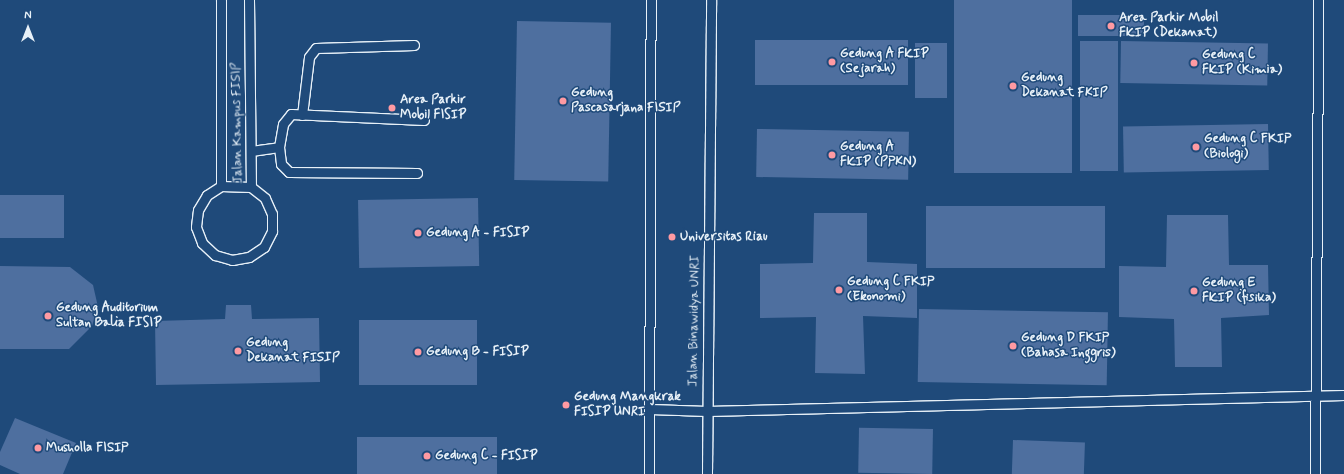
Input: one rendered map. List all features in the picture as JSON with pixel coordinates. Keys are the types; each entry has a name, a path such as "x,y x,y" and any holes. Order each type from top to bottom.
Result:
{"lane":[{"name":"Jalan Kampus FISIP","path":"221,0 221,186 207,195 198,210 196,227 202,243 215,255 232,260 250,257 264,247 272,231 270,208 265,198 251,187 249,0"},
{"path":"649,474 651,0"},
{"name":"Jalan Binawidya UNRI","path":"707,474 711,0"},
{"path":"1315,474 1318,0"},
{"path":"302,115 309,57 316,48 414,45"},
{"path":"417,173 289,172 281,164 279,147 283,124 291,114 424,120"},
{"path":"251,151 279,147"},
{"path":"221,186 251,187"},
{"path":"650,409 707,411 1315,397 1344,395"}],"building":[{"name":"Gedung Dekanat FKIP","path":"954,0 1072,0 1072,173 954,173"},
{"name":"Area Parkir Mobil FKIP (Dekanat)","path":"1078,15 1144,15 1144,36 1078,36"},
{"name":"Gedung Pascasarjana FISIP","path":"517,21 611,23 608,182 514,180"},
{"name":"Gedung A FKIP (Sejarah)","path":"755,40 908,40 908,85 755,85"},
{"path":"1080,41 1118,41 1118,171 1080,171"},
{"name":"Gedung C FKIP (Kimia)","path":"1121,41 1268,44 1267,86 1120,83"},
{"path":"915,43 947,43 947,98 915,98"},
{"name":"Gedung C FKIP (Biologi)","path":"1268,124 1269,170 1124,173 1123,127"},
{"name":"Gedung A FKIP (PPKN)","path":"757,129 909,132 908,180 756,177"},
{"path":"0,195 64,195 64,238 0,238"},
{"name":"Gedung A - FISIP","path":"478,198 479,266 359,268 358,200"},
{"path":"926,206 1105,206 1105,268 926,268"},
{"name":"Gedung C FKIP (Ekonomi)","path":"814,213 867,213 867,262 917,264 917,318 863,316 865,374 815,373 816,317 760,318 760,264 813,263"},
{"name":"Gedung E FKIP (fisika)","path":"1167,215 1228,215 1229,265 1268,265 1269,315 1221,318 1222,367 1175,367 1174,319 1119,317 1119,266 1166,267"},
{"name":"Gedung Auditorium Sultan Balia FISIP","path":"0,266 70,267 93,285 98,307 92,326 69,349 0,349"},
{"name":"Gedung Dekanat FISIP","path":"226,305 251,305 252,319 319,318 320,382 156,385 155,321 225,319"},
{"name":"Gedung D FKIP (Bahasa Inggris)","path":"919,309 1108,312 1107,385 918,382"},
{"name":"Gedung B - FISIP","path":"359,320 477,320 477,385 359,385"},
{"name":"Musholla FISIP","path":"15,418 76,443 63,474 20,474 0,465 0,452"},
{"path":"859,428 933,429 932,474 858,473"},
{"name":"Gedung C - FISIP","path":"357,437 497,437 497,474 357,474"},
{"path":"1013,440 1085,443 1084,474 1012,474"}],"place":[{"name":"Area Parkir Mobil FKIP (Dekanat)","path":"1111,26"},
{"name":"Gedung A FKIP (Sejarah)","path":"832,62"},
{"name":"Gedung C FKIP (Kimia)","path":"1194,63"},
{"name":"Gedung Dekanat FKIP","path":"1013,86"},
{"name":"Gedung Pascasarjana FISIP","path":"563,101"},
{"name":"Area Parkir Mobil FISIP","path":"392,108"},
{"name":"Gedung C FKIP (Biologi)","path":"1196,147"},
{"name":"Gedung A FKIP (PPKN)","path":"832,155"},
{"name":"Gedung A - FISIP","path":"418,233"},
{"name":"Universitas Riau","path":"672,237"},
{"name":"Gedung C FKIP (Ekonomi)","path":"839,290"},
{"name":"Gedung E FKIP (fisika)","path":"1194,291"},
{"name":"Gedung Auditorium Sultan Balia FISIP","path":"48,316"},
{"name":"Gedung D FKIP (Bahasa Inggris)","path":"1013,346"},
{"name":"Gedung Dekanat FISIP","path":"238,351"},
{"name":"Gedung B - FISIP","path":"418,352"},
{"name":"Gedung Mangkrak FISIP UNRI","path":"566,405"},
{"name":"Musholla FISIP","path":"38,448"},
{"name":"Gedung C - FISIP","path":"427,456"}]}
